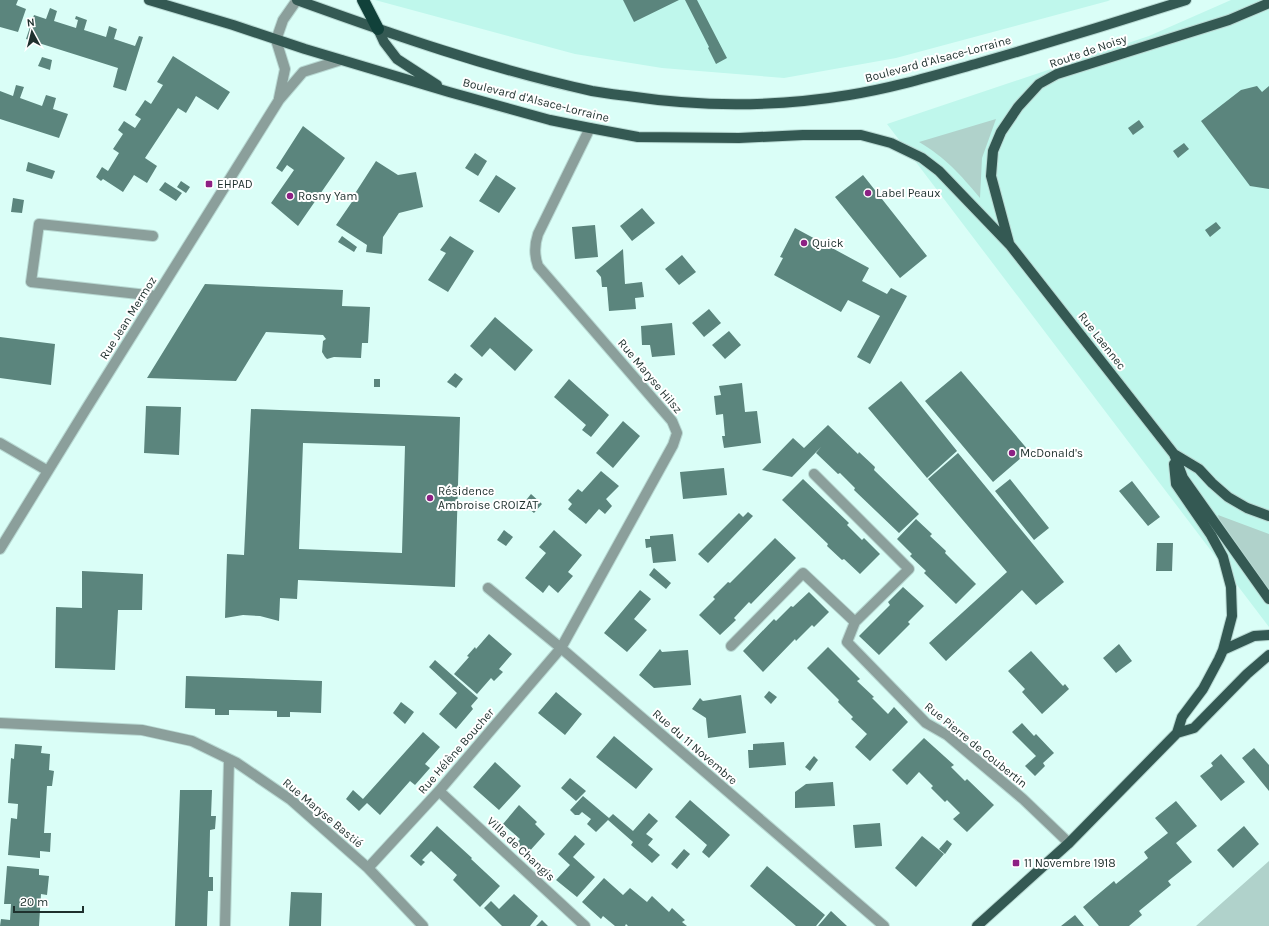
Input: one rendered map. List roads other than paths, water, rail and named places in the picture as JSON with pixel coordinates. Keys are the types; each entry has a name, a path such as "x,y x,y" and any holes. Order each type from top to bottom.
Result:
{"highway":[{"path":"363,0 378,29"}],"main road":[{"name":"Boulevard d'Alsace-Lorraine","path":"149,0 246,28 276,40 448,92 550,120 590,128 638,137 739,138 803,135 861,135 892,143 922,158 938,171 1010,245"},
{"name":"Boulevard d'Alsace-Lorraine","path":"297,0 467,59 524,75 594,91 654,100 701,104 764,103 849,95 908,83 1066,38 1186,0"},
{"name":"Route de Noisy","path":"1010,245 991,176 994,151 1001,132 1018,107 1039,84 1057,74 1229,20 1269,3"},
{"path":"378,29 384,42 397,59 448,92"},
{"name":"Rue Laennec","path":"1010,245 1174,454 1183,478 1269,599"},
{"path":"977,926 1070,842 1177,733 1182,717 1203,690 1223,650 1232,616 1231,587 1224,557 1211,535 1176,484 1174,454"},
{"name":"Rue Laennec","path":"1174,454 1199,469 1228,497 1247,508 1269,516"},
{"path":"1223,650 1254,636 1269,636"},
{"path":"1177,733 1194,728 1247,674 1269,655"}],"street":[{"path":"276,40 283,20 297,0"},
{"name":"Rue Jean Mermoz","path":"276,40 285,69 278,100"},
{"name":"Rue Jean Mermoz","path":"0,549 278,100 303,72 341,60"},
{"name":"Rue Maryse Hilsz","path":"561,648 673,445 677,433 672,421 665,412 538,266 535,258 535,242 538,234 590,128"},
{"path":"153,236 39,224 31,282 156,296"},
{"path":"0,443 48,471"},
{"name":"Rue Pierre de Coubertin","path":"814,474 909,569 855,622 847,642 926,724 946,735 1070,842"},
{"path":"731,646 803,573 855,622"},
{"name":"Rue du 11 Novembre","path":"488,588 561,648 884,926"},
{"name":"Rue Hélène Boucher","path":"368,868 439,791 561,648"},
{"name":"Rue Maryse Bastié","path":"0,723 142,730 192,740 237,763 291,800 368,868 423,926"},
{"path":"225,926 229,759"},
{"name":"Villa de Changis","path":"439,791 585,926"}],"place":[{"name":"EHPAD","path":"209,184"},
{"name":"Label Peaux","path":"868,193"},
{"name":"Rosny Yam","path":"290,196"},
{"name":"Quick","path":"804,243"},
{"name":"McDonald's","path":"1012,453"},
{"name":"Résidence Ambroise CROIZAT","path":"430,498"},
{"name":"11 Novembre 1918","path":"1016,863"}]}
